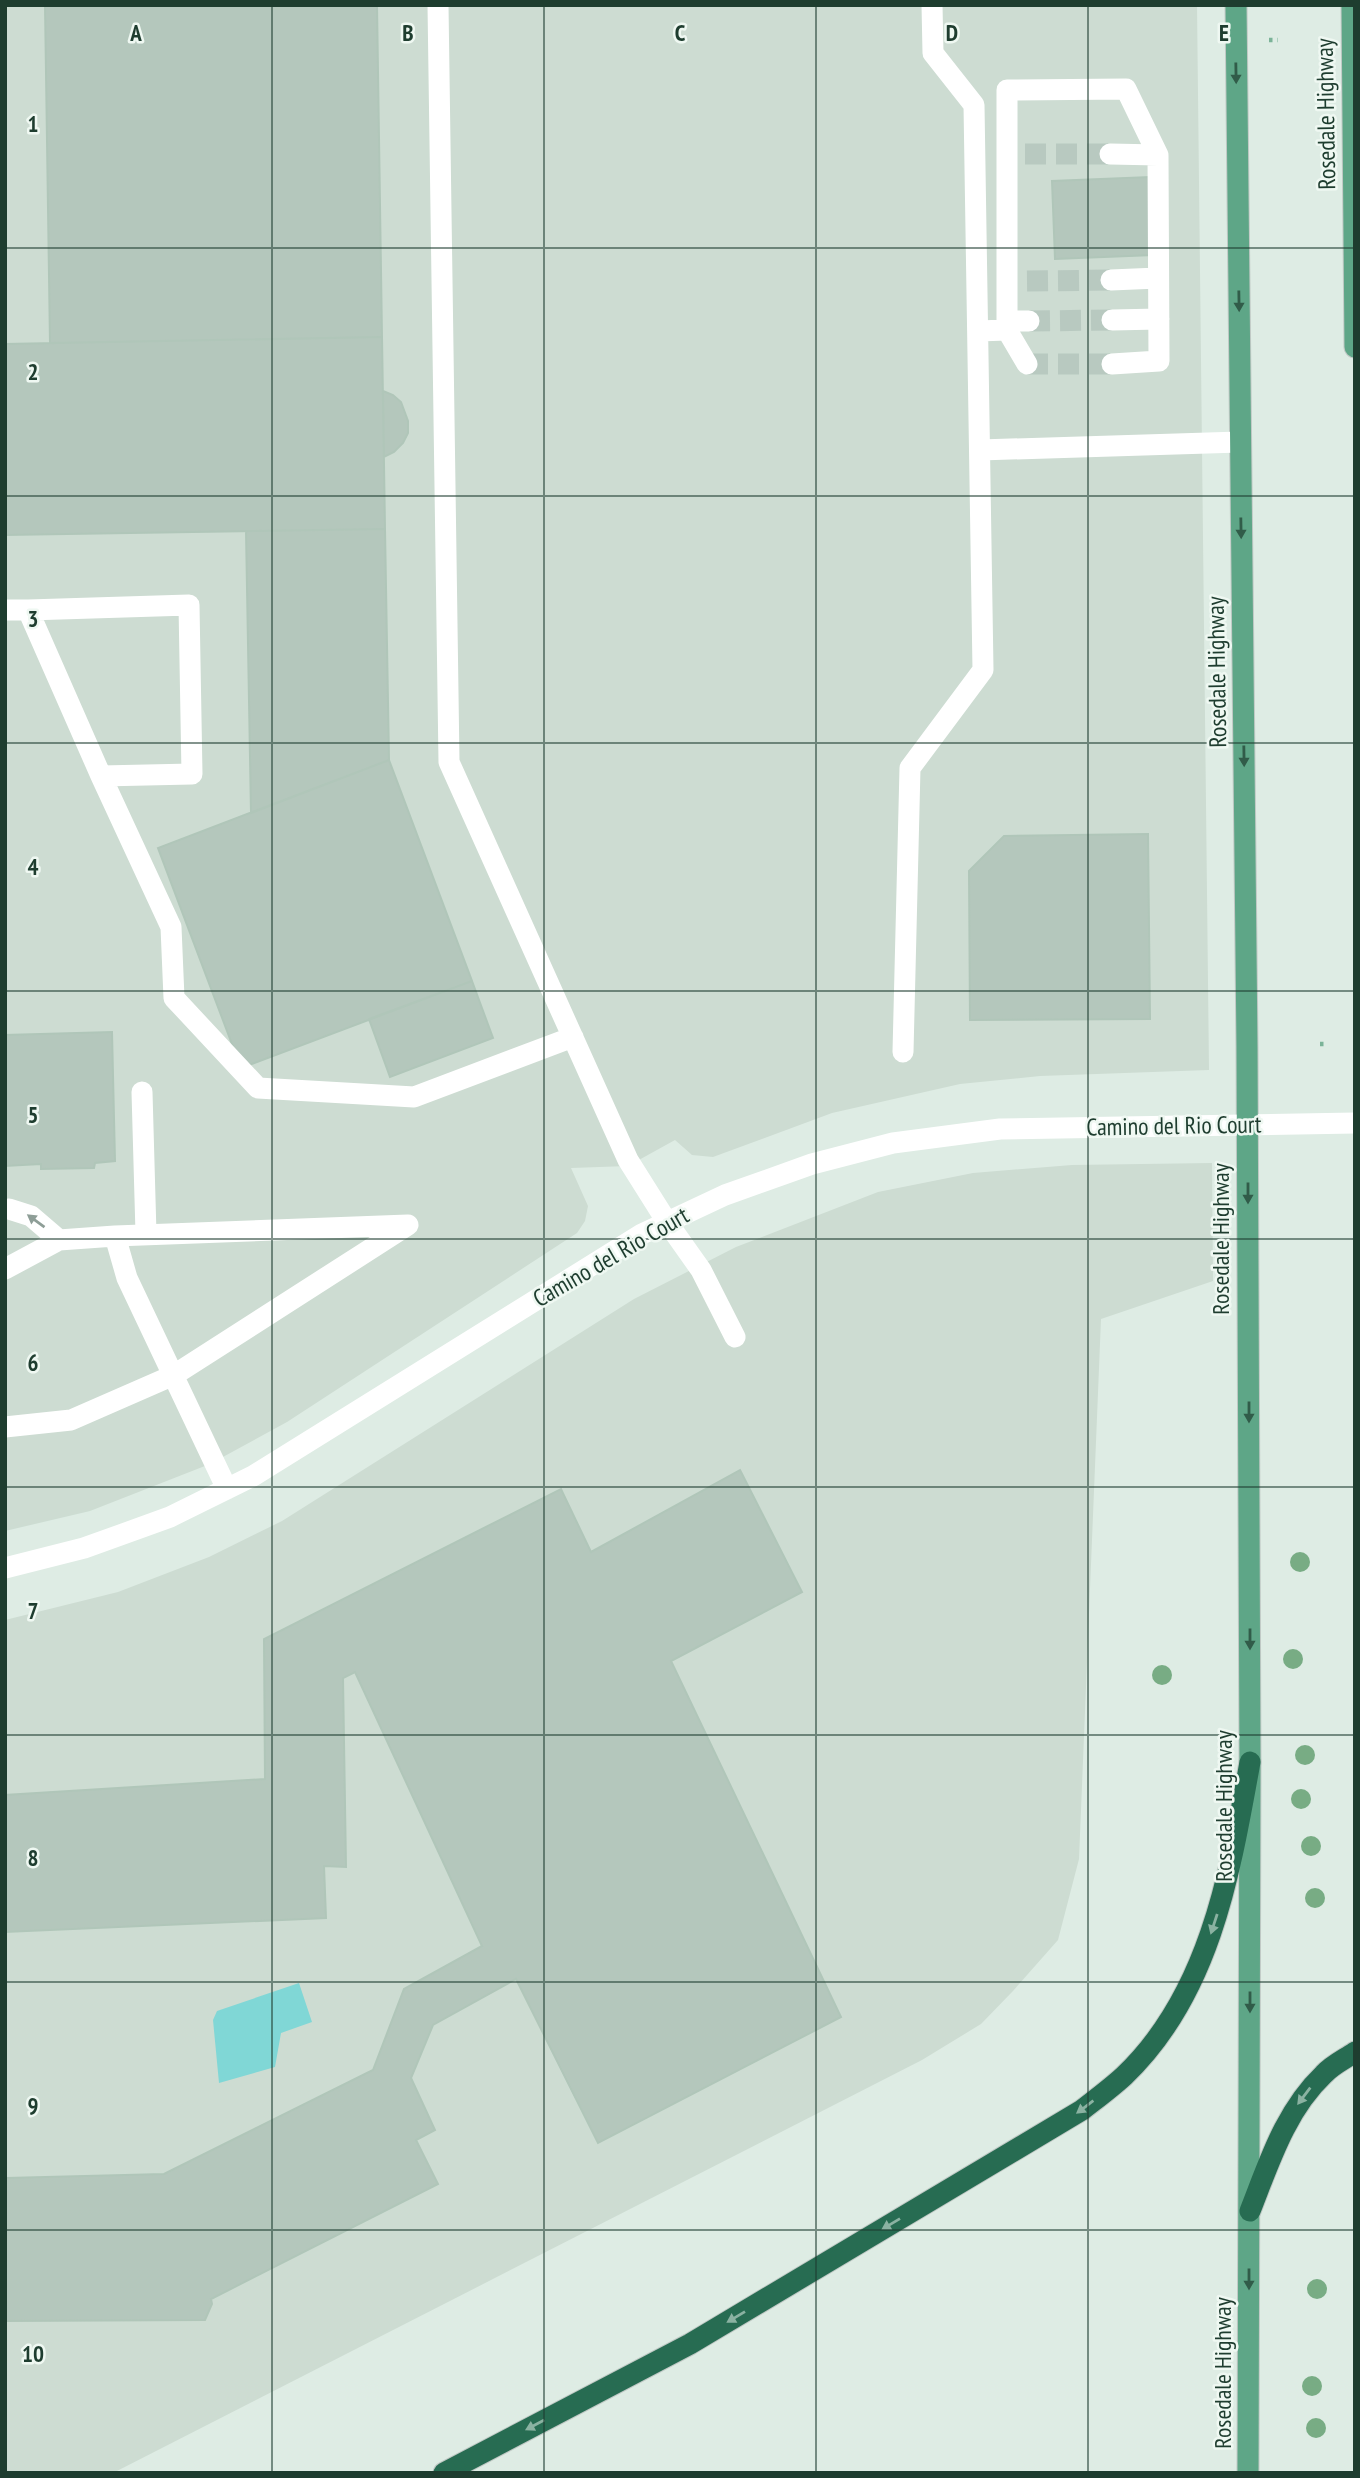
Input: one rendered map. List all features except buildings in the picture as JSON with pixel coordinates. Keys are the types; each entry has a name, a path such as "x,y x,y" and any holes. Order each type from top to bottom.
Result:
{"highway":[{"path":"444,2473 690,2344 1082,2110 1125,2075 1158,2036 1182,1999 1208,1942 1229,1876 1250,1762"},
{"path":"1250,2211 1282,2131 1303,2095 1325,2071 1355,2052"}],"main road":[{"name":"Rosedale Highway","path":"1236,5 1247,1124 1250,1762 1248,2473"},
{"name":"Rosedale Highway","path":"1352,5 1355,347"}],"street":[{"path":"438,5 449,762 628,1160 701,1270 735,1337"},
{"path":"903,1052 910,768 983,670 974,105 933,53 932,5"},
{"path":"974,105 1007,90 1126,89 1158,155 1160,361 1112,364"},
{"path":"1007,90 1016,154 1017,282 1007,326 1027,364"},
{"path":"1110,154 1158,155"},
{"path":"1111,279 1158,278"},
{"path":"1112,320 1159,319"},
{"path":"978,331 1029,321"},
{"path":"980,450 1240,442"},
{"path":"5,610 189,605 192,774 101,776"},
{"path":"28,610 171,927 174,998 258,1088 414,1097 573,1037"},
{"path":"142,1092 146,1234"},
{"name":"Camino del Rio Court","path":"5,1568 84,1548 170,1517 253,1476 642,1234 725,1195 812,1164 894,1143 1000,1129 1355,1123"},
{"path":"9,1209 32,1216 59,1240"},
{"path":"5,1269 59,1240 146,1234 408,1225 174,1375 71,1420 5,1427"},
{"path":"116,1236 127,1278 227,1489"}],"path":[{"path":"1269,40 1278,40"},
{"path":"1320,1044 1328,1044"}],"shaded area":[{"path":"5,5 1197,5 1209,1070 1040,1076 960,1084 832,1113 713,1157 692,1155 675,1140 628,1166 571,1168 588,1206 585,1221 577,1233 287,1422 210,1464 90,1511 5,1531"},
{"path":"1212,1163 1213,1281 1101,1319 1079,1859 1058,1940 1013,1991 981,2024 922,2060 113,2473 5,2473 5,1620 118,1592 209,1557 282,1521 634,1299 736,1247 878,1192 973,1173 1072,1165"}],"water":[{"path":"299,1983 312,2022 281,2033 275,2067 219,2083 213,2020 217,2011"}],"tunnel":[{"path":"1025,154 1110,154"},
{"path":"1027,281 1111,280"},
{"path":"1029,321 1112,320"},
{"path":"1027,364 1112,364"}]}
